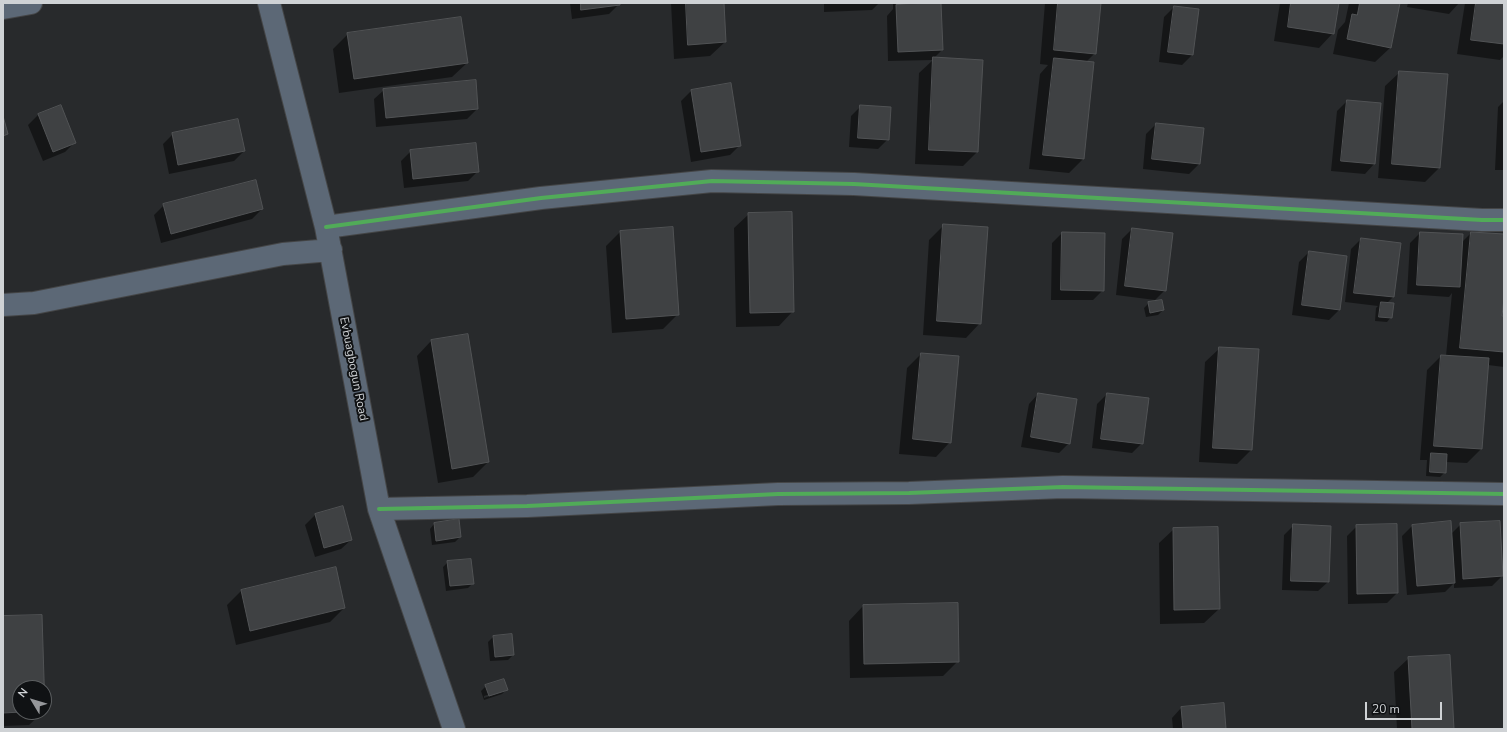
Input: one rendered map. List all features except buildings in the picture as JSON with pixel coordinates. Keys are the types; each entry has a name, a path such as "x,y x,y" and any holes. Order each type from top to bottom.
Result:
{"street":[{"path":"3,8 31,3"},
{"name":"Evbuagbogun Road","path":"269,3 326,228 379,509 454,729"},
{"path":"326,228 540,198 712,181 854,184 1474,220 1504,220"},
{"path":"3,305 34,303 282,254 330,250"},
{"path":"379,509 527,506 778,494 909,493 1063,488 1504,494"}],"cycle path":[{"path":"326,227 541,198 712,181 854,184 1482,220 1504,220"},
{"path":"379,509 527,506 778,494 909,493 1063,487 1504,494"}]}
